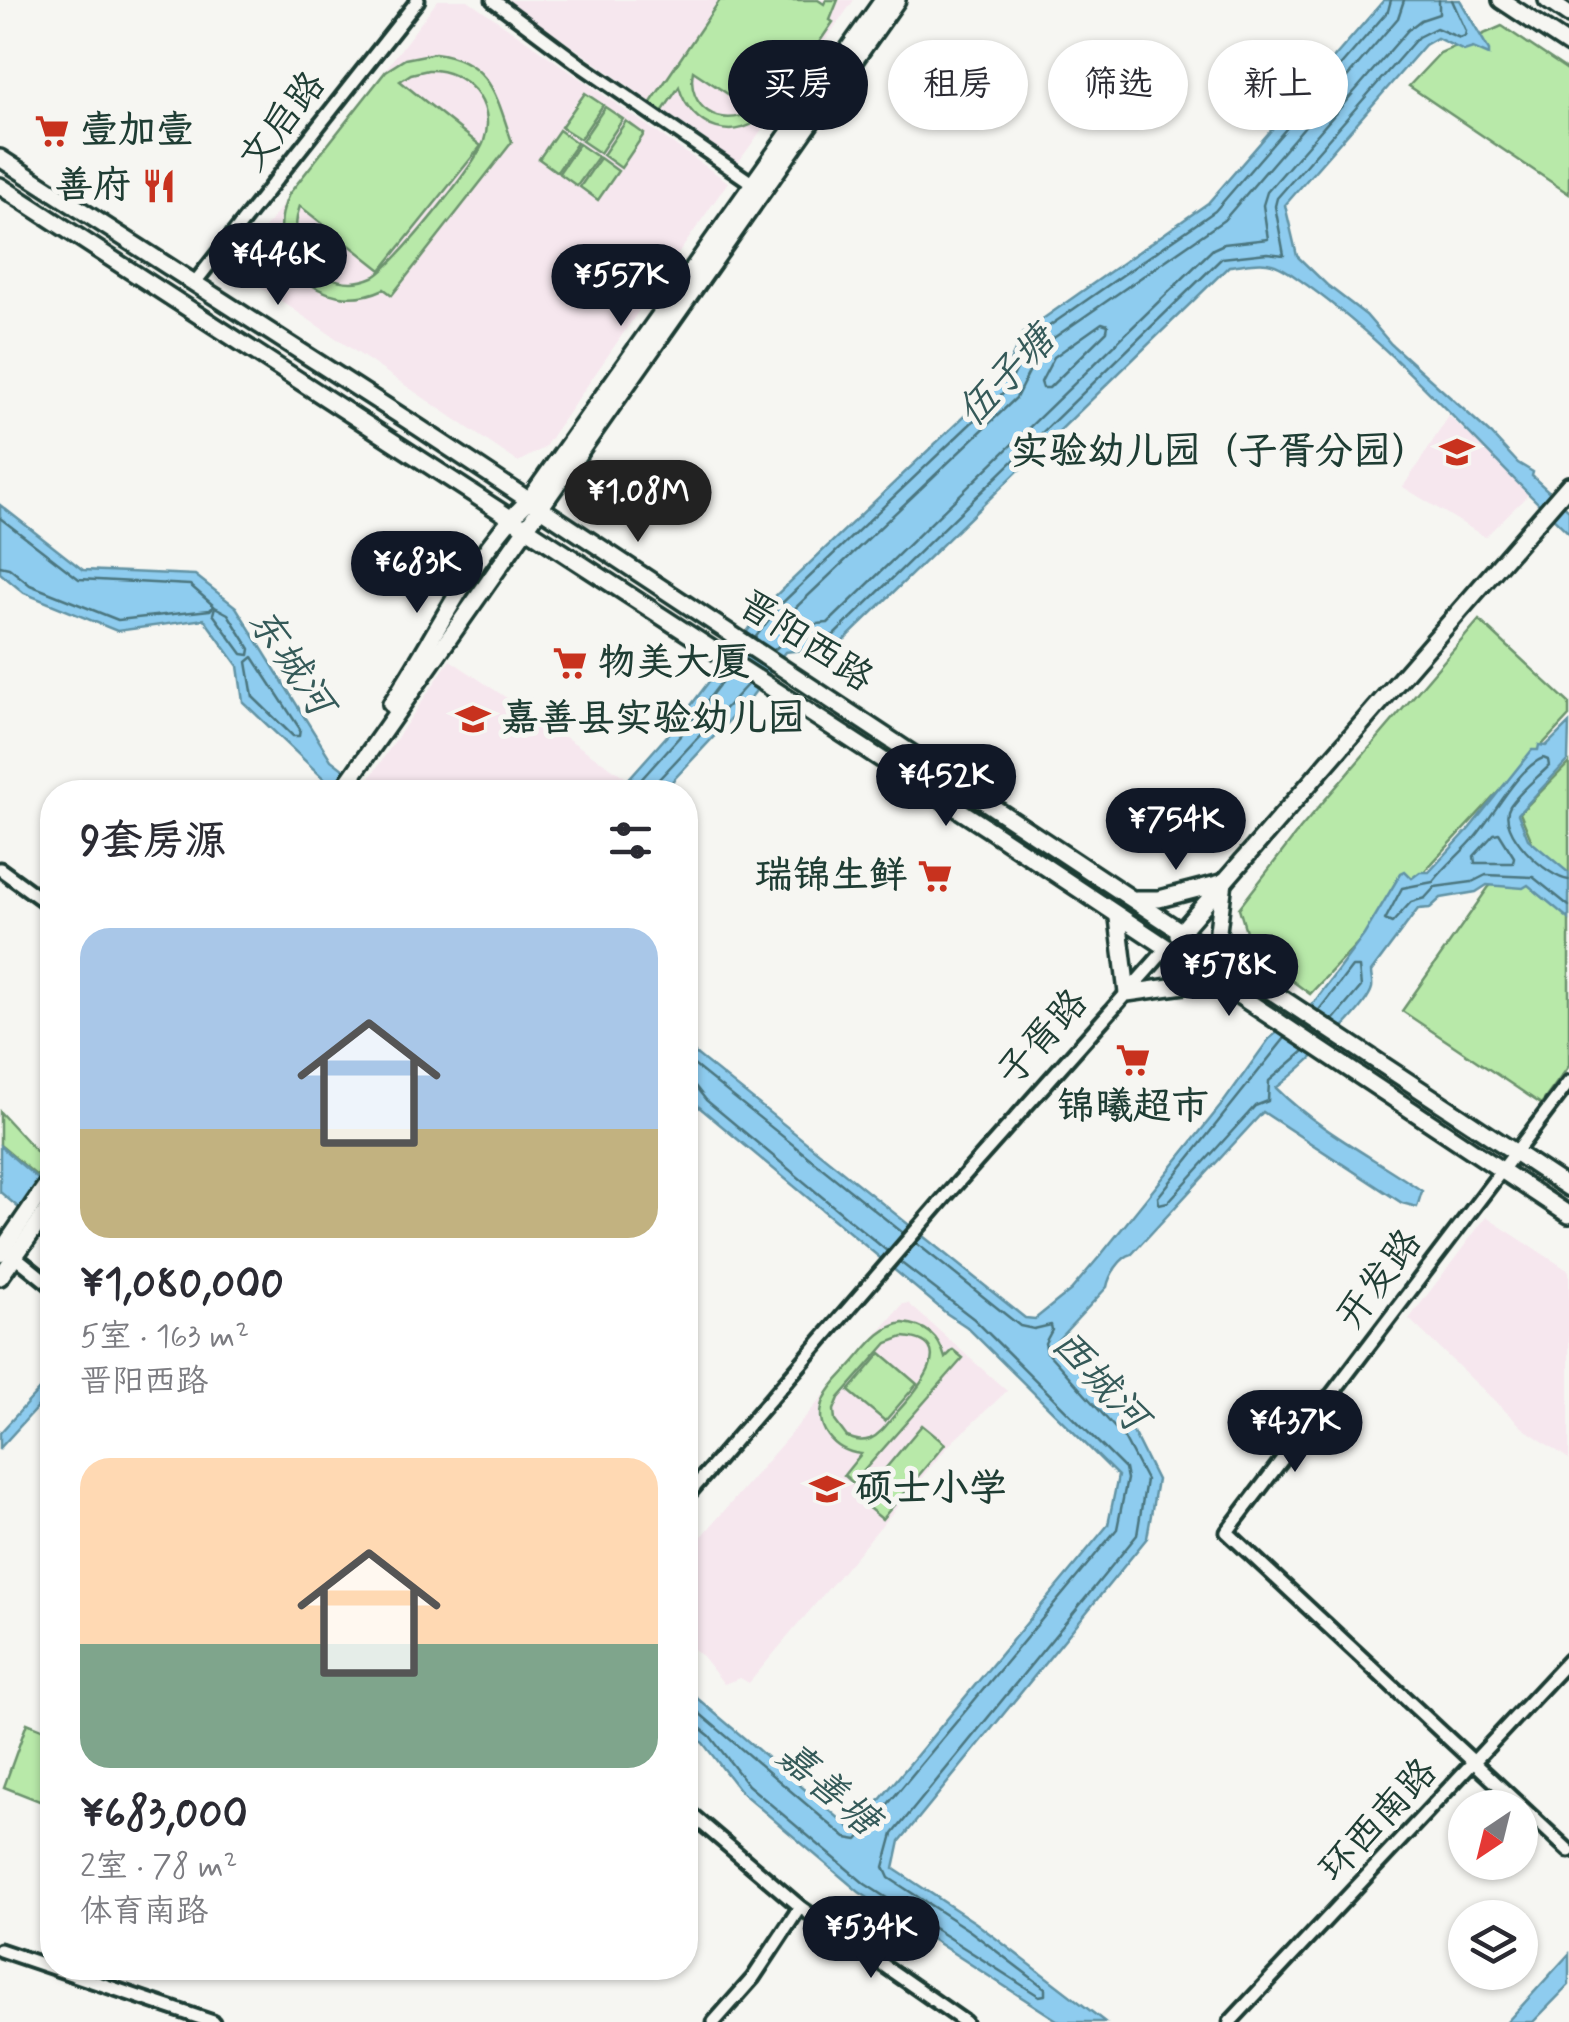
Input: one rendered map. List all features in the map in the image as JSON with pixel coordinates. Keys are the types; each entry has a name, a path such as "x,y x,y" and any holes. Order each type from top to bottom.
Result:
{"main road":[{"path":"338,780 368,745 526,527 535,504 883,0"},
{"path":"757,187 896,0"},
{"path":"1502,0 1569,45"},
{"path":"1547,0 1569,14"},
{"name":"晋阳西路","path":"0,158 196,281 1569,1188"},
{"name":"晋阳西路","path":"0,186 798,705 1569,1215"},
{"name":"子胥路","path":"1165,950 1567,487"},
{"path":"348,780 436,627 511,517 535,504"},
{"path":"1134,900 1190,893 1224,881 1218,931 1227,961"},
{"path":"1118,918 1126,993 1213,981"},
{"path":"0,1277 5,1251 40,1195"},
{"path":"5,1251 40,1216"}],"street":[{"name":"文启路","path":"196,281 418,0"},
{"path":"493,0 757,187"},
{"path":"0,870 40,898"},
{"name":"子胥路","path":"698,1483 1165,950"},
{"name":"开发路","path":"1473,1764 1337,1632 1226,1532 1569,1082"},
{"path":"5,1251 40,1277"},
{"name":"环西南路","path":"1230,2022 1569,1660"},
{"path":"1473,1764 1569,1850"},
{"path":"698,1820 800,1907 965,2022"},
{"path":"714,2022 753,1978 800,1907"},
{"path":"0,1950 40,1964"},
{"path":"89,1980 213,2022"}],"shaded area":[{"path":"438,0 468,0 728,182 544,448 518,462 234,269"},
{"path":"506,0 854,0 826,40 728,40 728,130 761,130 738,163"},
{"name":"实验幼儿园（子胥分园）","path":"1449,416 1531,492 1485,537 1403,487"},
{"name":"嘉善县实验幼儿园","path":"450,660 625,777 622,780 368,780"},
{"path":"1486,1217 1569,1271 1569,1459 1523,1428 1409,1319"},
{"name":"硕士小学","path":"908,1303 1007,1391 950,1444 749,1683 740,1678 724,1684 698,1653 698,1541 903,1304"}],"green space":[{"path":"720,0 818,0 824,4 826,0 838,0 830,20 833,22 821,40 728,40 728,94 693,71 692,84 700,104 708,112 728,118 728,130 704,122 685,102 679,87 662,112 650,104"},
{"path":"1502,26 1569,71 1569,194 1409,86 1440,53"},
{"path":"435,53 469,64 489,84 512,142 392,295 384,289 360,296 338,296 318,289 289,260 282,240 282,217 289,194 386,71 405,59","holes":["442,71 466,82 482,102 487,127 484,141 478,153 433,214 383,270 356,282 324,275 310,264 298,243 296,221 300,206 381,270 481,146 400,81 411,74"]},
{"path":"585,93 603,105 580,139 561,127"},
{"path":"605,107 623,119 600,153 582,141"},
{"path":"626,121 644,134 621,168 603,155"},
{"path":"559,130 577,143 557,172 539,159"},
{"path":"579,144 598,157 577,186 559,173"},
{"path":"600,158 618,171 598,200 580,187"},
{"path":"1479,620 1569,703 1569,716 1310,994 1252,951 1239,908 1300,829"},
{"path":"1569,763 1569,1066 1541,1104 1402,1011 1488,888 1532,842 1520,813"},
{"path":"0,1112 40,1156 37,1176 0,1145"},
{"path":"903,1323 925,1329 935,1338 945,1358 953,1350 963,1358 853,1483 844,1475 861,1454 834,1443 824,1428 822,1409 838,1379 876,1338","holes":["903,1337 930,1348 932,1357 914,1392 874,1437 847,1437 835,1421 839,1398 887,1343"]},
{"path":"881,1353 917,1384 885,1421 849,1391"},
{"path":"922,1425 945,1444 882,1519 859,1500"},
{"path":"27,1723 40,1728 40,1801 4,1787"}],"water":[{"name":"伍子塘","path":"1384,0 1460,0 1489,55 1473,48 1464,51 1437,38 1425,45 1285,205 1297,256 1366,315 1391,344 1518,463 1533,472 1532,476 1569,510 1569,533 1410,373 1343,313 1278,266 1258,262 1229,266 838,646 785,652 752,696 673,780 628,780 673,729 771,600 1000,382 1024,332 1208,203 1271,130 1348,130 1348,42"},
{"path":"0,505 83,570 195,575 236,607 331,760 357,780 325,780 243,702 238,666 204,619 117,631 24,593 0,573"},
{"path":"1569,723 1568,760 1518,814 1528,839 1569,873 1569,919 1528,885 1487,885 1418,909 1371,972 1372,988 1358,1011 1276,1088 1328,1130 1422,1191 1417,1207 1402,1203 1263,1112 1132,1254 1119,1263 1107,1287 1054,1344 1133,1432 1157,1480 1147,1538 900,1841 894,1869 976,1923 1105,2022 1060,2022 859,1892 741,1792 698,1739 698,1699 854,1831 1108,1525 1118,1476 967,1327 698,1106 698,1055 1025,1318 1035,1319 1071,1290 1100,1256 1223,1103 1269,1039 1315,1001 1364,935 1401,873 1405,871 1412,878 1429,872 1532,750 1546,746"},
{"path":"0,1146 40,1181 40,1226 0,1192"},
{"path":"40,1389 40,1404 0,1448 0,1433"},
{"path":"1569,1954 1569,1985 1533,2022 1507,2022 1538,1990"}],"place":[{"name":"壹加壹","path":"52,131"},
{"name":"善府","path":"159,186"},
{"name":"实验幼儿园（子胥分园）","path":"1457,452"},
{"name":"物美大厦","path":"570,663"},
{"name":"嘉善县实验幼儿园","path":"473,719"},
{"name":"瑞锦生鲜","path":"935,876"},
{"name":"锦曦超市","path":"1133,1060"},
{"name":"硕士小学","path":"827,1489"}],"water label":[{"name":"东城河","path":"290,662"},
{"name":"西城河","path":"1099,1381"},
{"name":"嘉善塘","path":"827,1789"}]}
